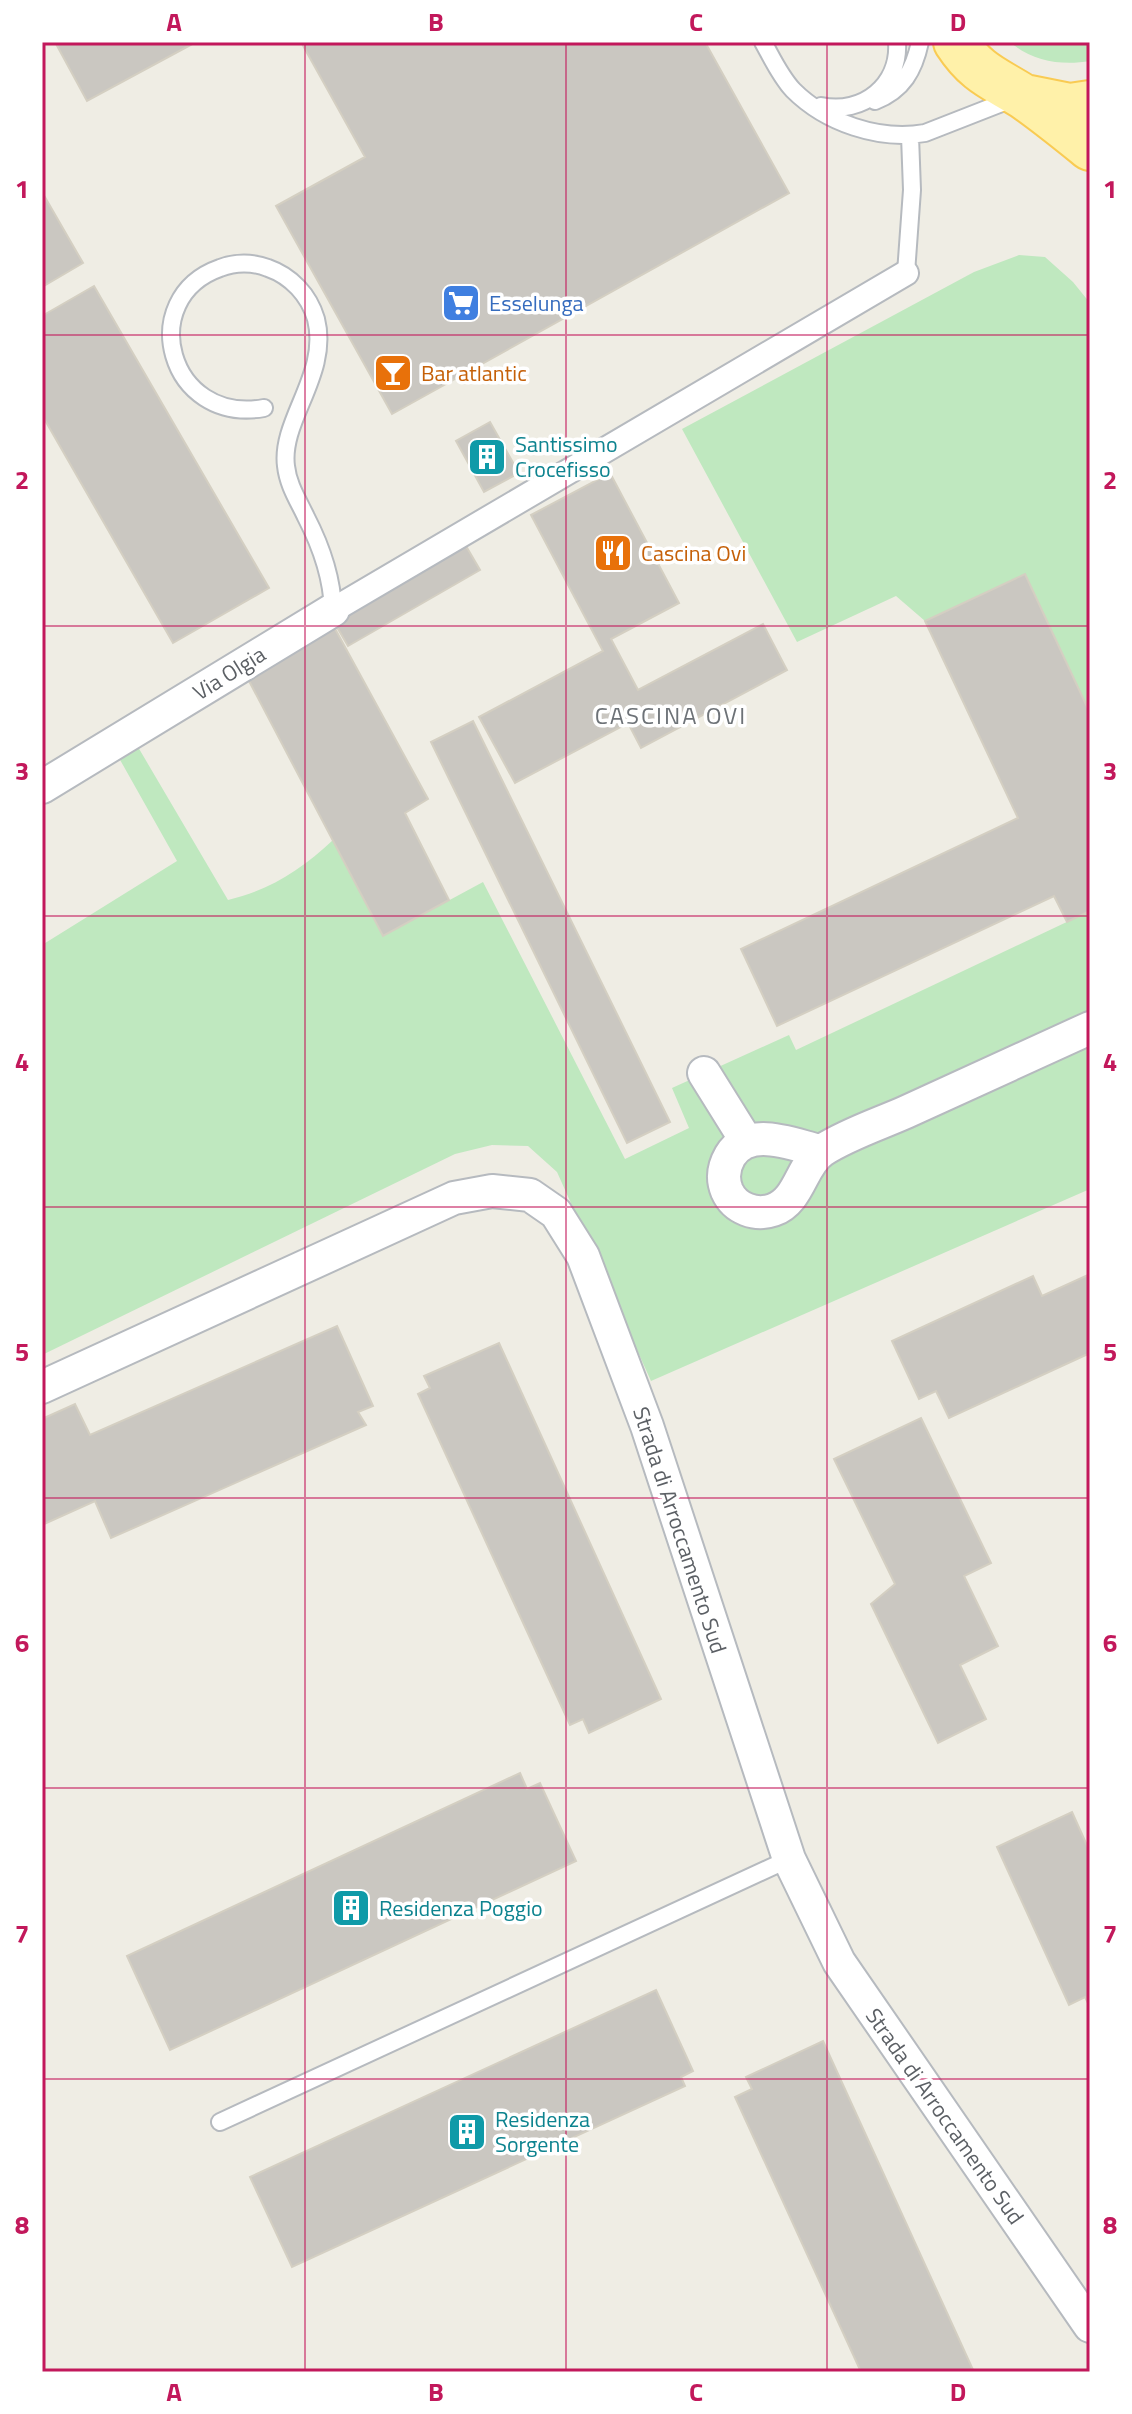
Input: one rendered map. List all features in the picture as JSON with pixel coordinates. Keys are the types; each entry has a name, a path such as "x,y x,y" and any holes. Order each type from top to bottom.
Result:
{"main road":[{"path":"956,42 967,58 989,78 1023,97 1090,148"},
{"path":"1023,97 1070,106 1090,103"}],"street":[{"path":"333,610 906,273"},
{"name":"Via Olgia","path":"42,787 333,610"},
{"path":"820,1151 771,1140 747,1142 732,1153 726,1164 724,1181 730,1196 742,1208 753,1212 770,1212 790,1198 820,1151 1090,1028"},
{"path":"704,1073 747,1142"},
{"name":"Strada di Arroccamento Sud","path":"42,1387 454,1198 492,1191 530,1195 556,1213 583,1256 647,1426 789,1859 839,1962 1090,2326"}],"lane":[{"path":"763,42 792,89 814,107 846,123 878,133 910,136 941,128 1002,102 1023,97"},
{"path":"853,106 867,101 885,85 897,61 897,42"},
{"path":"792,89 820,105 839,108 880,100 899,88 913,69 920,42"},
{"path":"906,273 912,190 910,136"},
{"path":"264,408 232,410 218,406 185,381 173,355 171,331 175,312 197,280 216,269 239,264 261,265 282,274 301,290 311,306 318,335 313,377 286,449 286,467 292,489 322,551 333,593 333,610"},
{"path":"220,2122 789,1859"}],"green space":[{"path":"1010,42 1090,42 1090,61 1068,63 1037,58"},
{"path":"1019,255 1045,257 1073,282 1090,303 1090,713 1025,574 925,621 896,596 797,642 682,429 974,272"},
{"path":"138,747 228,900 258,891 284,878 333,840 383,936 483,882 625,1159 689,1128 672,1088 789,1035 796,1050 1090,911 1090,1189 651,1381 557,1172 528,1146 492,1145 455,1154 42,1355 42,945 177,861 119,758"}],"building":[{"path":"55,42 196,42 87,101"},
{"name":"Esselunga","path":"301,42 705,42 789,193 392,414 276,206 365,157"},
{"path":"42,192 83,263 42,287"},
{"path":"94,286 269,588 173,643 42,415 42,316"},
{"name":"Santissimo Crocefisso","path":"490,422 519,473 484,492 456,441"},
{"path":"610,473 679,603 611,639 638,690 763,624 787,670 641,748 628,723 515,783 479,717 603,651 531,515"},
{"path":"466,546 480,570 348,646 334,622"},
{"path":"1025,574 1090,713 1090,911 1067,922 1054,896 777,1026 741,949 1018,818 925,621"},
{"path":"333,625 428,799 405,813 449,900 383,936 248,679"},
{"path":"473,721 670,1122 627,1143 431,742"},
{"path":"1090,1274 1090,1353 949,1418 936,1391 919,1399 892,1341 1033,1276 1042,1296"},
{"path":"337,1326 373,1406 358,1412 366,1425 111,1538 95,1501 42,1525 42,1419 75,1404 90,1435"},
{"path":"499,1343 661,1699 589,1733 583,1719 570,1725 418,1394 430,1388 424,1376"},
{"path":"921,1418 991,1563 964,1576 998,1646 960,1665 986,1719 938,1743 871,1604 895,1584 834,1459"},
{"name":"Residenza Poggio","path":"520,1773 527,1789 540,1783 576,1861 170,2050 127,1956"},
{"path":"1072,1812 1090,1852 1090,2007 1085,1997 1069,2005 997,1847"},
{"name":"Residenza Sorgente","path":"656,1990 693,2071 681,2077 685,2086 292,2267 250,2177"},
{"path":"823,2041 974,2372 861,2372 735,2097 752,2089 746,2077"}],"place":[{"name":"Esselunga","path":"461,303"},
{"name":"Bar atlantic","path":"393,373"},
{"name":"Santissimo Crocefisso","path":"487,457"},
{"name":"Cascina Ovi","path":"613,553"},
{"name":"Residenza Poggio","path":"351,1908"},
{"name":"Residenza Sorgente","path":"467,2132"}],"district":[{"name":"CASCINA OVI","path":"671,716"}]}
